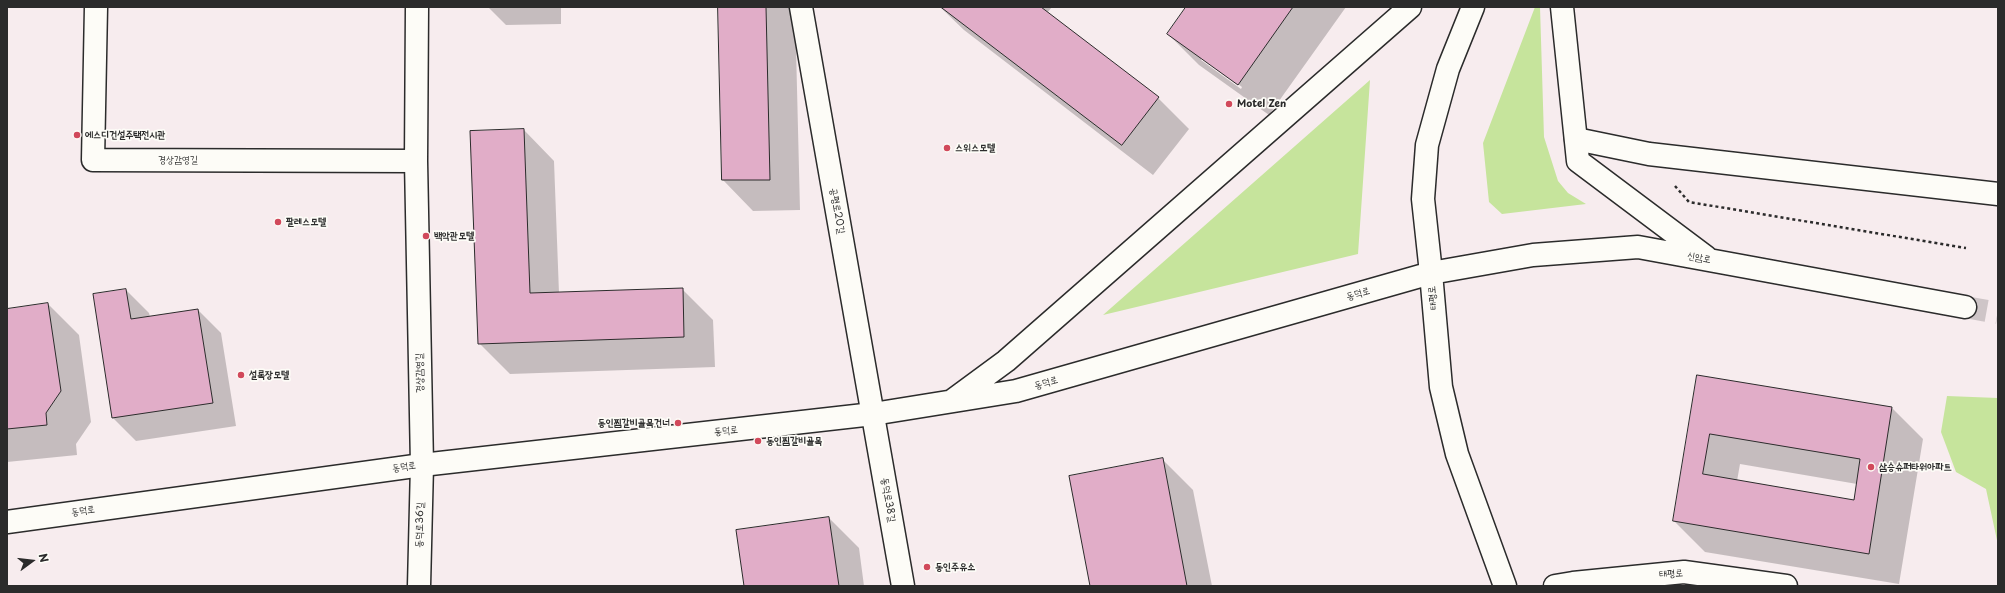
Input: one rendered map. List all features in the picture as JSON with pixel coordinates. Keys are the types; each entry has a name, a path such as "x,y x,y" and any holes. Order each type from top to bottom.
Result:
{"main road":[{"name":"경상감영길","path":"96,7 93,160 416,161"},
{"name":"경상감영길","path":"417,7 416,161 422,465"},
{"name":"공평로20길","path":"801,7 873,414"},
{"path":"951,402 1006,361 1410,7"},
{"name":"태평로","path":"1473,7 1448,69 1427,145 1423,199 1441,387 1457,454 1505,586"},
{"path":"1562,7 1578,161 1710,260"},
{"path":"1576,139 1649,154 1998,194"},
{"name":"신암로","path":"1431,273 1533,255 1638,247 1965,307"},
{"name":"동덕로","path":"7,522 422,465 873,414 1016,391 1431,273"},
{"name":"동덕로38길","path":"873,414 903,586"},
{"name":"동덕로36길","path":"419,586 422,465"},
{"name":"태평로","path":"1555,586 1684,572 1786,586"}],"path":[{"path":"1649,154 1689,202 1966,248"}],"green space":[{"path":"1535,7 1540,7 1544,137 1558,181 1568,193 1586,204 1502,214 1489,202 1483,143"},
{"path":"1370,80 1358,254 1103,315"},
{"path":"1947,396 1998,398 1998,545 1986,489 1956,472 1941,432"}],"building":[{"path":"718,7 766,7 770,180 722,180"},
{"path":"941,7 1041,7 1159,97 1122,145"},
{"path":"1186,7 1293,7 1238,85 1167,34"},
{"path":"524,129 530,293 683,288 684,337 478,344 470,131"},
{"path":"126,289 131,319 198,309 213,403 112,418 93,294"},
{"path":"48,303 61,391 46,413 47,425 7,429 7,309"},
{"name":"삼승슈퍼타워아파트","path":"1697,375 1892,407 1869,554 1673,521","holes":["1710,434 1860,459 1854,500 1703,474"]},
{"path":"1163,458 1187,586 1090,586 1069,476"},
{"path":"829,517 839,586 744,586 736,530"}],"tunnel":[{"path":"1965,307 1998,313"}],"place":[{"name":"Motel Zen","path":"1229,104"},
{"name":"에스디건설주택전시관","path":"77,135"},
{"name":"스위스모텔","path":"947,148"},
{"name":"팔레스모텔","path":"278,222"},
{"name":"백악관모텔","path":"426,236"},
{"name":"설록장모텔","path":"241,375"},
{"name":"동인찜갈비골목건너","path":"678,423"},
{"name":"동인찜갈비골목","path":"758,441"},
{"name":"삼승슈퍼타워아파트","path":"1871,467"},
{"name":"동인주유소","path":"927,567"}]}
